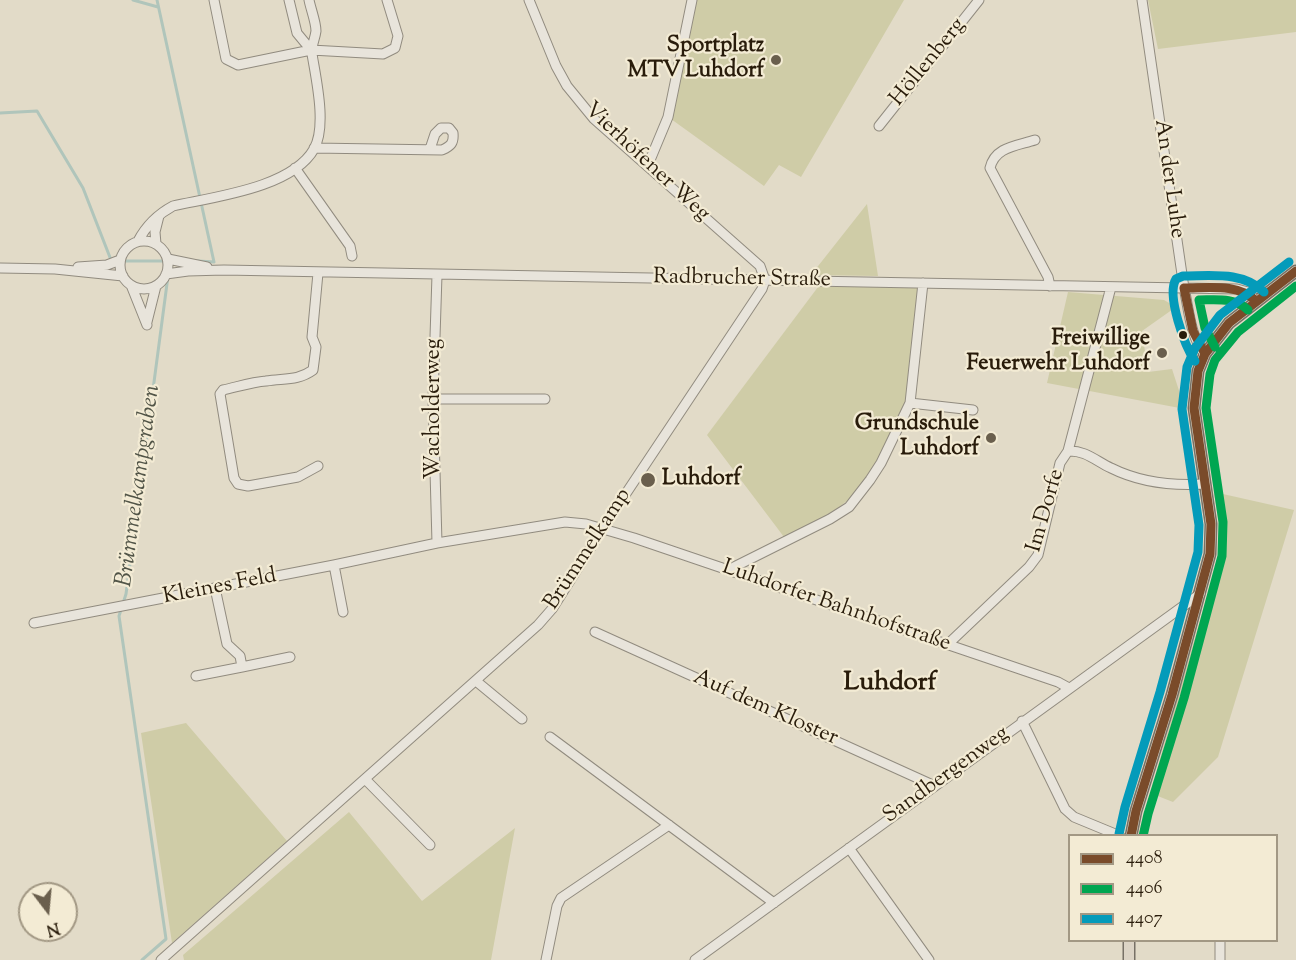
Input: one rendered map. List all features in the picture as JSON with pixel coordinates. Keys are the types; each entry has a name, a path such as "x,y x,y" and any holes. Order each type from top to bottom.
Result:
{"main road":[{"path":"1131,834 1210,554 1212,538 1194,408 1198,371 1205,354 1228,323 1296,271"},
{"path":"1129,942 1129,960"}],"street":[{"path":"214,0 226,59 238,65 312,50 383,54 395,48 398,36 387,0"},
{"path":"289,0 297,33 312,50"},
{"path":"138,241 144,230 173,206 264,185 296,168 314,148 320,113 312,50 316,30 309,0"},
{"name":"Vierhöfener Weg","path":"530,0 556,66 567,86 594,119 760,266 765,280"},
{"path":"648,165 668,117 692,0"},
{"name":"Höllenberg","path":"879,126 980,0"},
{"name":"An der Luhe","path":"1142,0 1184,288 1197,344 1205,354"},
{"path":"1035,140 998,152 992,159 990,168 1048,277 1050,286"},
{"path":"314,148 430,149"},
{"path":"296,168 350,246 352,256"},
{"path":"156,244 155,232 159,216"},
{"path":"138,241 156,244 168,260 166,274 156,286 147,325 131,285 123,276 120,260 130,245 138,241"},
{"path":"55,269 107,265 120,260"},
{"name":"Radbrucher Straße","path":"168,260 224,270"},
{"path":"0,268 55,269 123,276"},
{"name":"Radbrucher Straße","path":"166,274 224,270 1237,289 1248,292 1256,301"},
{"path":"318,273 312,337 316,347 313,370 305,376 282,381 267,380 223,390 220,393 234,478 238,484 248,486 298,477 318,466"},
{"name":"Wacholderweg","path":"436,275 433,399 437,543"},
{"name":"Brümmelkamp","path":"161,960 522,641 552,609 603,528 762,289 765,280"},
{"path":"728,570 830,519 849,507 858,497 881,463 910,403 923,283"},
{"path":"131,285 143,289 156,286"},
{"name":"Im Dorfe","path":"947,645 1029,567 1038,555 1060,463 1068,451 1112,287"},
{"path":"433,399 545,399"},
{"path":"910,403 973,410"},
{"name":"Im Dorfe","path":"1068,451 1082,452 1111,469 1151,481 1204,484"},
{"name":"Kleines Feld","path":"34,623 437,543 565,522 603,528"},
{"name":"Luhdorfer Bahnhofstraße","path":"603,528 1059,682 1069,688"},
{"path":"334,565 343,612"},
{"path":"215,588 227,644 240,656 242,667"},
{"name":"Sandbergenweg","path":"700,959 849,848 1200,594"},
{"name":"Auf dem Kloster","path":"595,632 935,786"},
{"path":"196,676 290,657"},
{"path":"476,681 522,718"},
{"path":"1022,722 1065,809 1074,817 1115,834"},
{"path":"550,737 774,903"},
{"path":"365,779 430,845"},
{"path":"546,960 557,906 561,898 669,825"},
{"path":"849,848 929,960"},
{"path":"1220,942 1220,960"}],"shaded area":[{"name":"Sportplatz MTV Luhdorf","path":"695,0 904,0 801,177 779,165 764,186 671,119"},
{"path":"1148,0 1296,0 1296,32 1158,49"},
{"path":"867,204 878,276 811,275"},
{"path":"920,286 907,400 864,486 828,517 784,537 707,435 818,287"},
{"path":"1068,292 1164,300 1176,307 1142,331 1148,372 1172,369 1185,409 1047,383"},
{"path":"1214,492 1294,510 1218,757 1173,802 1150,793 1222,544"},
{"path":"186,723 287,841 172,943 141,733"},
{"path":"349,812 422,901 515,828 491,960 184,960 183,955"}],"waterway":[{"path":"133,0 158,7"},
{"path":"157,0 214,262 198,261"},
{"name":"Brümmelkampgraben","path":"0,113 37,111 83,188 111,260"},
{"name":"Brümmelkampgraben","path":"120,261 168,261"},
{"name":"Brümmelkampgraben","path":"142,960 166,939 119,616 126,594 170,261"}],"transit line":[{"name":"4407","path":"1119,834 1198,552 1199,525 1182,409 1187,367 1195,348 1220,315 1289,262"},
{"name":"4408","path":"1131,834 1210,554 1211,524 1194,408 1198,371 1205,354 1229,323 1296,271"},
{"name":"4407","path":"1195,361 1186,345 1178,321 1173,297 1176,279 1183,276 1226,276 1256,285 1264,292"},
{"name":"4406","path":"1143,834 1184,698 1222,556 1223,522 1206,408 1210,374 1215,360 1238,332 1296,286"},
{"name":"4408","path":"1205,354 1193,331 1184,288 1232,289 1241,291 1256,301"},
{"name":"4406","path":"1215,347 1205,328 1199,300 1231,301 1248,310"}],"place":[{"name":"Sportplatz MTV Luhdorf","path":"776,60"},
{"name":"Freiwillige Feuerwehr Luhdorf","path":"1162,353"},
{"name":"Grundschule Luhdorf","path":"991,438"},
{"name":"Luhdorf","path":"648,480"}],"district":[{"name":"Luhdorf","path":"890,685"}]}
